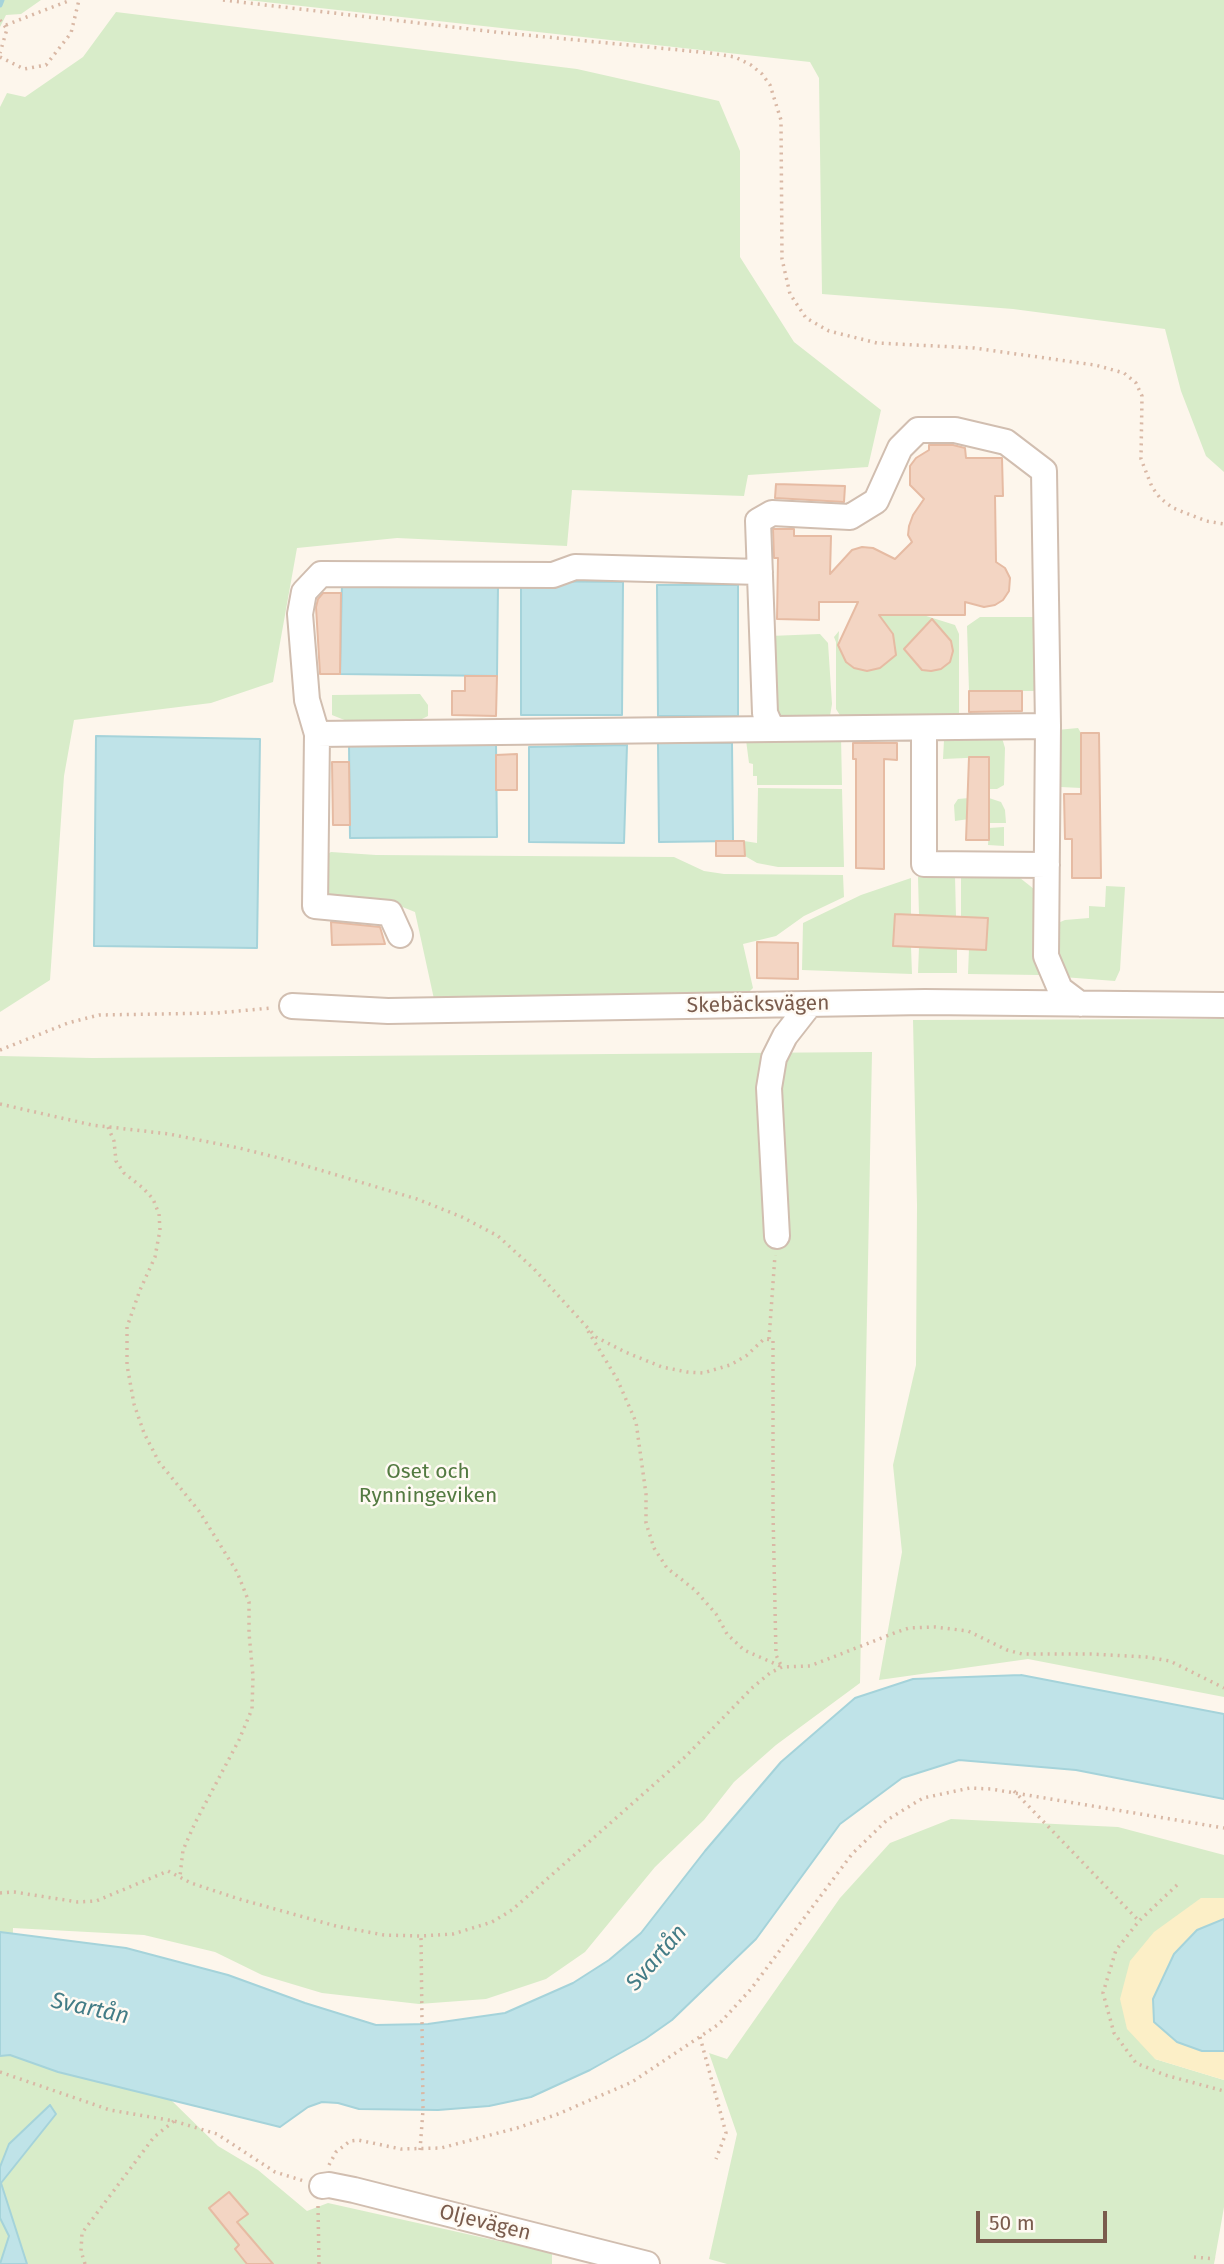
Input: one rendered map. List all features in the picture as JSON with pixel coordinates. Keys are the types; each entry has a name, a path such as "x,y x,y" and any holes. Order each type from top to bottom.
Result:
{"street":[{"path":"772,729 765,713 758,521 772,513 850,517 876,501 900,448 918,429 955,430 1006,442 1044,471 1048,726 1046,956 1060,989 1080,1004"},
{"path":"400,935 390,914 315,906 317,734 307,700 300,614 304,592 321,574 552,575 575,567 760,572"},
{"path":"317,734 1048,726"},
{"path":"924,728 923,864 1047,865"},
{"name":"Skebäcksvägen","path":"292,1006 388,1012 925,1002 1224,1004"},
{"path":"777,1236 770,1135 771,1078 774,1058 785,1036 810,1004"},
{"name":"Oljevägen","path":"322,2186 354,2190 648,2264"}],"path":[{"path":"6,25 71,0"},
{"path":"0,20 6,25 7,34 0,55 24,69 46,65 71,33 79,0"},
{"path":"223,0 495,32 710,53 735,57 751,65 770,85 781,120 782,259 790,294 806,318 829,331 877,343 974,348 1095,365 1124,373 1136,383 1142,396 1141,459 1152,487 1160,498 1180,511 1206,521 1224,524"},
{"path":"0,1050 68,1023 99,1015 218,1013 292,1006"},
{"path":"0,1104 108,1127 169,1134 283,1159 418,1199 462,1217 498,1236 552,1287 586,1328 617,1380 636,1422 645,1483 646,1523 654,1548 667,1568 695,1590 716,1614 727,1634 744,1650 782,1667"},
{"path":"108,1127 114,1141 116,1161 124,1173 153,1199 159,1214 160,1230 155,1257 127,1326 127,1365 134,1404 144,1433 159,1462 199,1511 237,1572 249,1602 252,1709 183,1850 180,1877"},
{"path":"769,1339 777,1236"},
{"path":"586,1328 625,1352 662,1367 687,1372 703,1373 730,1365 746,1356 764,1339 773,1340 776,1655 782,1667"},
{"path":"0,1893 14,1892 78,1902 96,1901 168,1871 239,1899 335,1926 384,1935 453,1934 477,1927 512,1910 599,1830 685,1757 753,1687 782,1667 810,1666 909,1628 955,1628 1022,1654 1119,1655 1170,1661 1224,1688"},
{"path":"319,2264 317,2222 322,2186 330,2162 343,2145 358,2140 401,2149 441,2148 558,2114 632,2082 719,2024 751,1989 852,1854 887,1820 923,1798 970,1788 1014,1791 1224,1828"},
{"path":"1014,1791 1139,1921"},
{"path":"1177,1885 1139,1921 1116,1950 1103,1993 1114,2033 1136,2063 1165,2075 1224,2091"},
{"path":"420,2150 423,2110 421,1936"},
{"path":"700,2037 726,2133 716,2159"},
{"path":"0,2072 110,2110 174,2121 217,2134 275,2172 322,2186"},
{"path":"85,2264 81,2251 82,2233 154,2137 174,2121"},
{"path":"1194,2257 1215,2259"}],"green space":[{"path":"0,0 41,0 21,14 6,15 0,27"},
{"path":"247,0 1224,0 1224,472 1206,456 1181,391 1165,329 1013,309 822,294 819,78 810,62"},
{"path":"116,12 577,69 719,101 740,151 740,257 794,342 881,410 868,467 748,475 744,496 572,490 567,546 397,538 297,548 273,682 211,703 74,720 64,776 50,980 0,1012 0,107 7,93 25,97 83,57"},
{"path":"877,615 923,615 955,625 959,634 959,713 956,717 843,720 836,709 834,637 839,631 838,645 846,662 854,668 867,671 894,645 893,633"},
{"path":"980,617 1038,617 1038,691 969,691 967,626"},
{"path":"820,634 828,643 832,704 830,716 788,722 774,711 770,636"},
{"path":"420,694 428,705 428,716 418,721 347,721 332,715 332,695"},
{"path":"1078,728 1081,733 1081,788 1061,787 1057,730"},
{"path":"841,737 842,785 757,785 757,776 753,776 753,764 749,763 746,740"},
{"path":"951,737 1002,738 1005,748 1004,785 989,789 989,757 943,759 944,740"},
{"path":"758,788 842,789 844,867 778,867 757,863 745,856 744,841 757,843"},
{"path":"969,798 969,819 955,821 954,805 958,799"},
{"path":"989,798 1001,802 1006,823 989,823"},
{"path":"1004,827 1004,846 988,845 989,828"},
{"path":"331,852 376,855 674,857 704,871 724,874 843,875 844,897 804,916 776,936 743,944 753,988 745,996 585,1011 458,996 434,999 415,912 400,906 334,899 324,893 322,857"},
{"path":"961,875 1012,876 1020,878 1034,889 1038,897 1039,975 968,974 969,949 986,950 988,918 961,917"},
{"path":"955,876 956,917 919,915 918,877"},
{"path":"911,878 911,914 895,914 893,946 911,947 912,974 802,970 803,923 861,895"},
{"path":"1106,886 1125,887 1120,970 1115,981 1063,977 1059,973 1058,923 1089,918 1089,906 1105,907"},
{"path":"919,947 957,949 957,973 918,973"},
{"path":"1224,1019 1224,1697 1028,1659 879,1680 902,1552 893,1465 916,1365 917,1205 913,1020"},
{"name":"Oset och Rynningeviken","path":"872,1052 860,1683 776,1745 734,1782 704,1820 655,1867 585,1952 546,1979 486,1999 419,2004 322,1993 262,1975 215,1952 144,1935 13,1928 10,2055 58,2072 171,2100 218,2146 258,2170 307,2211 328,2203 552,2253 552,2264 0,2264 0,1056 92,1058"},
{"path":"951,1819 1118,1827 1224,1855 1224,1898 1201,1898 1155,2059 1224,2080 1224,2207 1214,2264 727,2264 709,2259 737,2134 709,2053 727,2059 840,1898 890,1843"}],"sand":[{"path":"1201,1898 1224,1898 1224,1919 1197,1930 1174,1954 1153,1999 1202,2051 1224,2051 1224,2080 1155,2059 1127,2029 1120,1999 1130,1961 1154,1932"}],"water":[{"path":"521,581 623,582 622,715 521,715"},
{"path":"342,583 498,585 497,676 340,674"},
{"path":"657,585 738,585 738,716 658,716"},
{"path":"96,736 260,739 257,948 94,946"},
{"path":"496,743 497,837 350,838 349,744"},
{"path":"658,743 732,743 733,841 659,842"},
{"path":"627,745 624,843 529,842 529,747"},
{"name":"Svartån","path":"1021,1675 1224,1714 1224,1799 1076,1770 959,1760 902,1778 840,1824 756,1939 672,2020 645,2039 590,2070 531,2097 489,2106 438,2110 359,2109 322,2102 308,2107 280,2127 58,2072 10,2055 0,2056 0,1932 126,1948 228,1975 376,2025 428,2024 505,2013 573,1983 609,1960 641,1933 705,1851 781,1762 855,1698 913,1679"},
{"path":"1224,1919 1224,2051 1202,2051 1177,2042 1154,2022 1153,1999 1174,1954 1197,1930"},
{"path":"50,2105 56,2114 1,2183 27,2264 0,2264 9,2236 0,2218 0,2167 9,2144"}],"building":[{"path":"929,445 965,448 966,458 1002,458 1003,496 995,496 996,562 1005,568 1010,578 1009,591 1003,600 995,605 984,607 965,602 965,615 879,615 893,634 896,655 880,668 867,671 854,668 846,662 838,645 858,602 819,602 819,620 777,619 778,558 774,558 773,529 794,529 794,536 831,536 830,574 852,550 862,547 873,548 895,559 912,542 908,535 909,526 924,499 910,485 910,466 916,458 929,450"},
{"path":"776,484 845,486 844,502 775,498"},
{"path":"323,593 341,593 340,674 320,674 316,607"},
{"path":"932,619 951,641 953,651 950,662 941,669 931,671 922,670 904,649"},
{"path":"465,676 497,676 496,716 452,715 452,691 465,691"},
{"path":"969,691 1022,691 1022,711 969,712"},
{"path":"1081,733 1099,733 1101,878 1072,878 1072,839 1065,839 1064,794 1081,794"},
{"path":"853,743 897,743 897,760 884,759 884,869 856,868 856,759 853,759"},
{"path":"517,754 517,790 496,790 496,755"},
{"path":"969,757 989,757 989,840 966,840"},
{"path":"332,762 349,762 350,825 333,825"},
{"path":"716,841 744,841 745,856 716,856"},
{"path":"895,914 988,918 986,950 893,946"},
{"path":"331,922 380,927 385,944 332,945"},
{"path":"757,942 798,943 798,979 757,978"},
{"path":"229,2192 248,2214 237,2222 273,2264 247,2264 235,2249 239,2245 209,2208"}],"waterway":[{"path":"0,5 2,0"}]}
